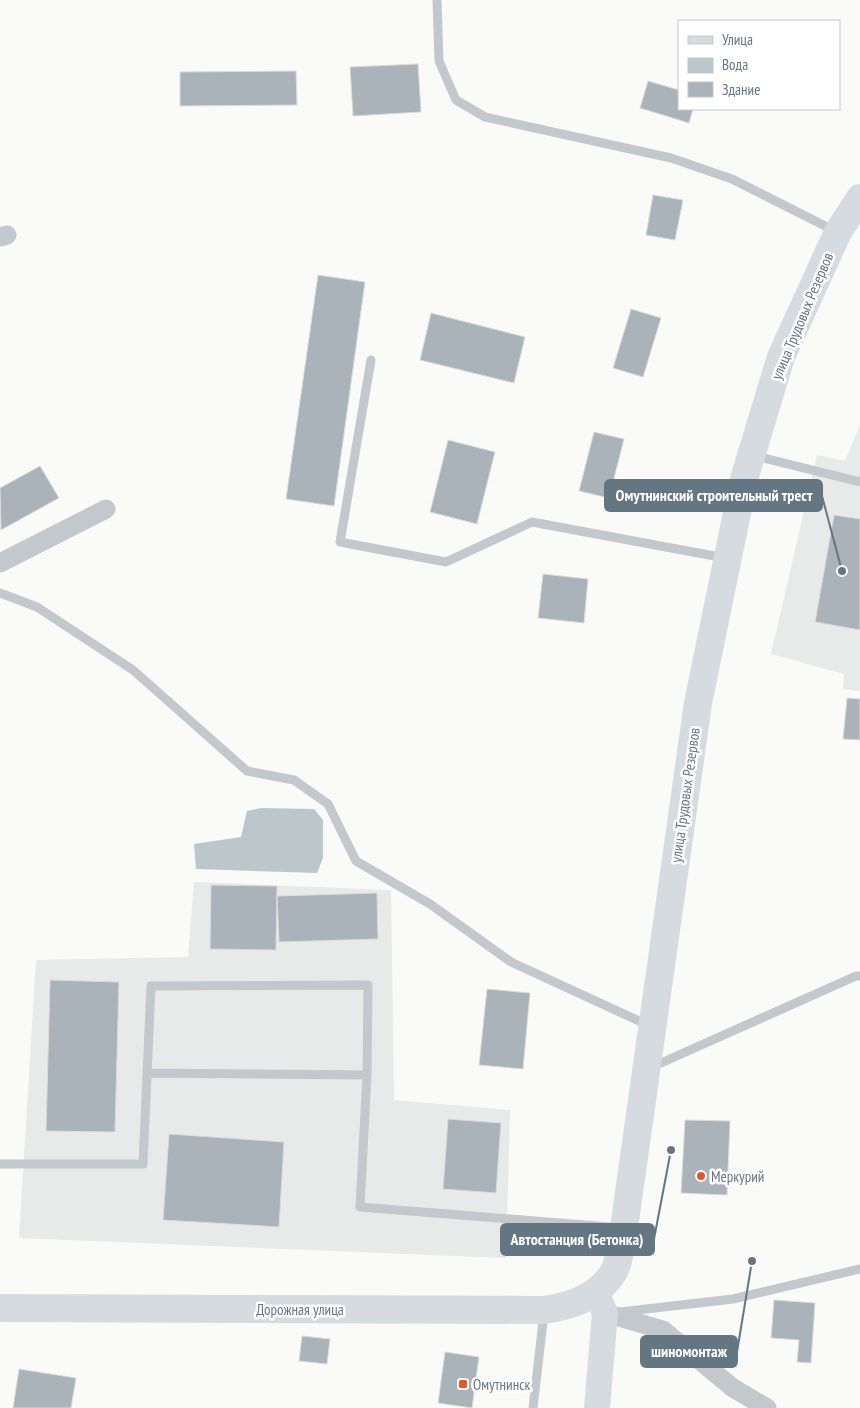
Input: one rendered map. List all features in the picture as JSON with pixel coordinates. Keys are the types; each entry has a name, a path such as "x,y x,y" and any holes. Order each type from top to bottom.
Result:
{"highway":[{"name":"улица Трудовых Резервов","path":"600,1303 614,1272 624,1228 698,703 750,454 781,357 838,232 860,198"},
{"name":"Дорожная улица","path":"0,1308 544,1310 600,1303"}],"main road":[{"path":"597,1408 600,1303"}],"street":[{"path":"0,563 106,508"},
{"path":"600,1303 663,1330 733,1388 767,1408"}],"lane":[{"path":"437,0 439,61 456,100 484,117 672,158 732,179 838,232"},
{"path":"371,360 340,542 446,562 532,522 728,559"},
{"path":"750,454 860,482"},
{"path":"0,593 37,607 133,670 247,771 294,780 328,804 356,861 430,904 511,962 653,1027"},
{"path":"647,1069 856,976 860,976"},
{"path":"0,1164 143,1164 151,986 368,985 367,1075 360,1207 624,1228"},
{"path":"147,1073 367,1075"},
{"path":"600,1303 733,1299 860,1269"},
{"path":"533,1408 544,1310"}],"shaded area":[{"path":"860,425 860,691 843,689 844,674 771,654 817,455 845,461"},
{"path":"194,882 391,890 394,1100 510,1110 506,1258 19,1238 36,960 188,957"}],"water":[{"path":"261,808 314,809 323,820 323,858 317,873 196,869 194,844 241,837 247,811"}],"building":[{"path":"418,64 421,112 353,116 350,67"},
{"path":"296,71 297,105 180,106 180,72"},
{"path":"648,81 678,90 678,110 693,110 689,123 640,108"},
{"path":"653,195 683,200 675,240 646,235"},
{"path":"318,275 365,282 334,506 286,499"},
{"path":"631,309 661,318 643,377 613,368"},
{"path":"431,313 525,337 514,383 420,360"},
{"path":"594,432 624,439 609,498 579,491"},
{"path":"448,440 495,452 477,524 430,512"},
{"path":"40,466 59,498 1,530 0,488"},
{"path":"834,515 860,519 860,630 815,622"},
{"path":"543,574 588,579 584,623 538,618"},
{"path":"847,698 860,699 860,740 843,739"},
{"path":"211,885 277,886 276,950 210,949"},
{"path":"377,893 378,939 279,942 277,896"},
{"path":"50,980 119,982 115,1132 46,1131"},
{"path":"487,989 530,993 523,1069 479,1065"},
{"path":"448,1119 501,1123 496,1193 443,1189"},
{"path":"685,1120 730,1121 727,1195 681,1193"},
{"path":"169,1134 284,1142 279,1227 163,1220"},
{"path":"774,1300 815,1303 811,1363 797,1362 799,1340 771,1338"},
{"path":"302,1336 330,1339 327,1364 299,1361"},
{"path":"445,1352 479,1357 472,1408 438,1403"},
{"path":"19,1369 76,1378 71,1408 13,1408"}],"place":[{"name":"Омутнинский строительный трест","path":"842,571"},
{"name":"Автостанция (Бетонка)","path":"671,1150"},
{"name":"Меркурий","path":"701,1176"},
{"name":"шиномонтаж","path":"752,1261"},
{"name":"Омутнинск","path":"463,1384"}]}
